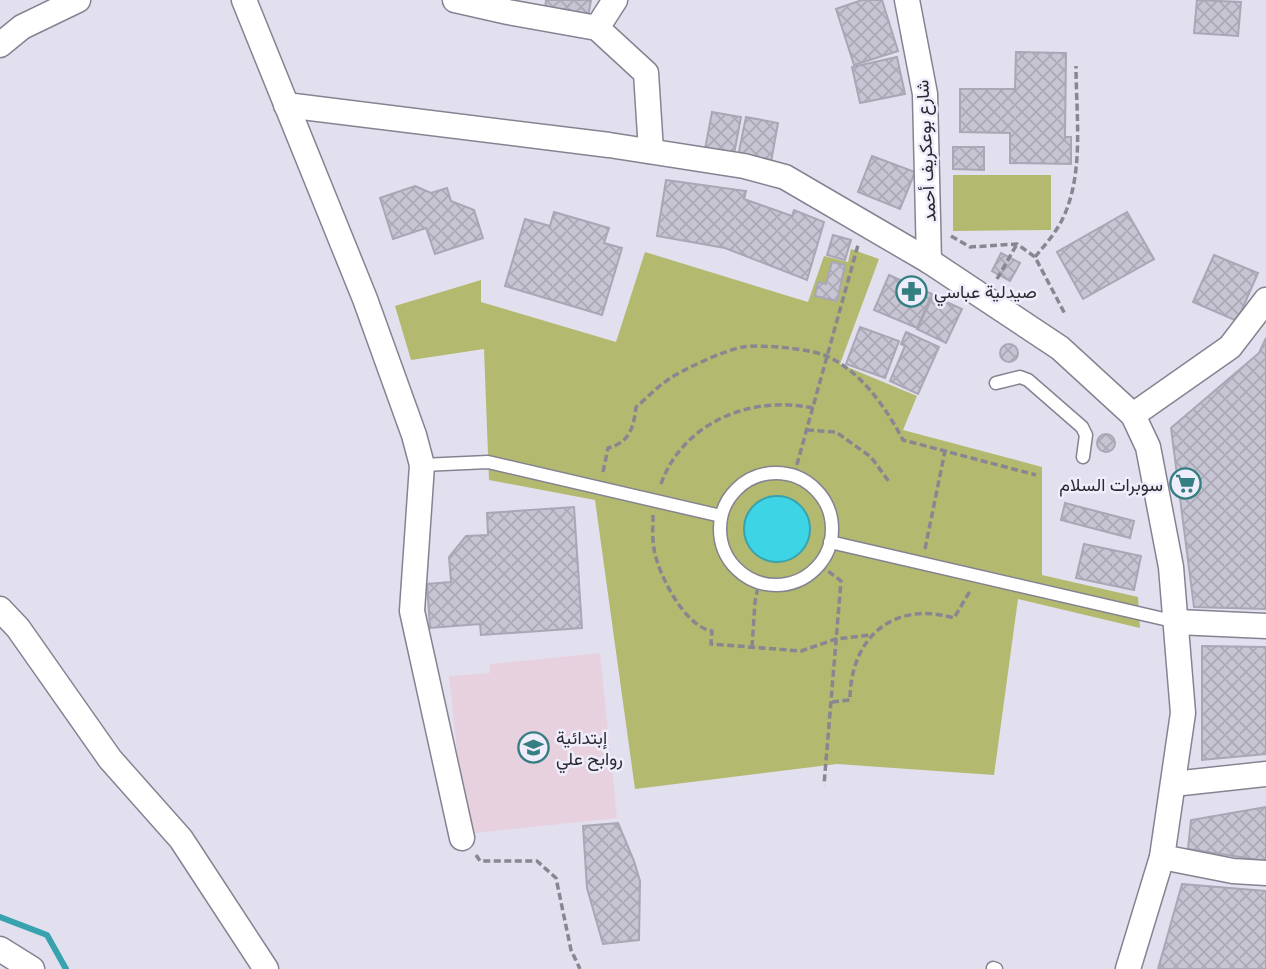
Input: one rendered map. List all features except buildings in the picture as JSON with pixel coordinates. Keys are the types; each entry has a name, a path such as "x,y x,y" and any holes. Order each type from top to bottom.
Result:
{"street":[{"path":"0,45 22,27 78,0"},
{"path":"244,0 365,299 414,435 422,465 412,611 462,838"},
{"path":"455,0 597,28 646,73 650,151"},
{"path":"597,28 615,0"},
{"name":"شارع بوعكريف أحمد","path":"907,0 925,94 929,261"},
{"path":"286,104 650,151 744,166 785,177 929,261 1060,348 1133,415 1148,447 1171,567 1183,713 1162,857 1128,969"},
{"path":"1133,415 1230,346 1266,300"},
{"path":"0,608 18,628 110,759 181,839 266,969"},
{"path":"1177,622 1266,626"},
{"path":"1173,783 1266,774"},
{"path":"1162,857 1266,873"},
{"path":"0,949 32,969"}],"lane":[{"path":"996,383 1020,377 1028,380 1082,427 1086,435 1083,457"},
{"path":"422,465 488,462 721,516"},
{"path":"776,472 794,475 810,484 823,497 831,514 833,531 830,542 820,565 806,577 789,584 771,585 759,582 737,570 725,555 720,536 721,516 728,498 741,484 758,475 776,472"},
{"path":"830,542 1177,622"}],"path":[{"path":"1035,257 1061,223 1076,176 1076,66"},
{"path":"794,475 863,223"},
{"path":"948,235 970,247 1017,244 1035,257 1065,314"},
{"path":"985,298 1017,244"},
{"path":"600,488 608,448 625,439 632,431 636,407 669,379 702,362 743,347 790,348 827,356 872,391 903,440 1036,475"},
{"path":"813,408 796,404 767,404 740,410 713,422 684,443 667,467 655,501 654,550 667,586 686,614 702,630 712,631 711,644 801,651 836,639 870,635"},
{"path":"807,430 836,432 871,457 890,483"},
{"path":"921,564 945,451"},
{"path":"820,565 841,581 824,785"},
{"path":"832,702 850,700 850,683 856,658 870,635 888,622 911,613 937,613 954,618 971,589 973,576"},
{"path":"752,647 759,582"},
{"path":"462,838 480,861 537,862 555,878 571,950 580,969"}],"shaded area":[{"name":"إبتدائية روابح علي","path":"600,653 617,818 466,834 449,676 490,673 490,664"}],"green space":[{"path":"953,175 1051,175 1051,230 953,231"},
{"path":"851,249 879,259 840,364 917,396 903,430 1042,467 1042,575 1138,597 1140,628 1018,599 994,775 837,764 635,789 595,500 489,480 484,349 411,360 395,306 481,280 481,302 616,342 645,252 808,302 824,256 848,262"}],"water":[{"path":"770,496 784,496 796,501 805,510 810,529 808,542 801,553 784,562 770,562 758,557 749,548 744,536 744,522 749,510 758,501"}],"waterway":[{"path":"0,917 47,935 66,969"}],"place":[{"name":"صيدلية عباسي","path":"911,291"},
{"name":"سوبرات السلام","path":"1186,484"},
{"name":"إبتدائية روابح علي","path":"533,747"}]}
